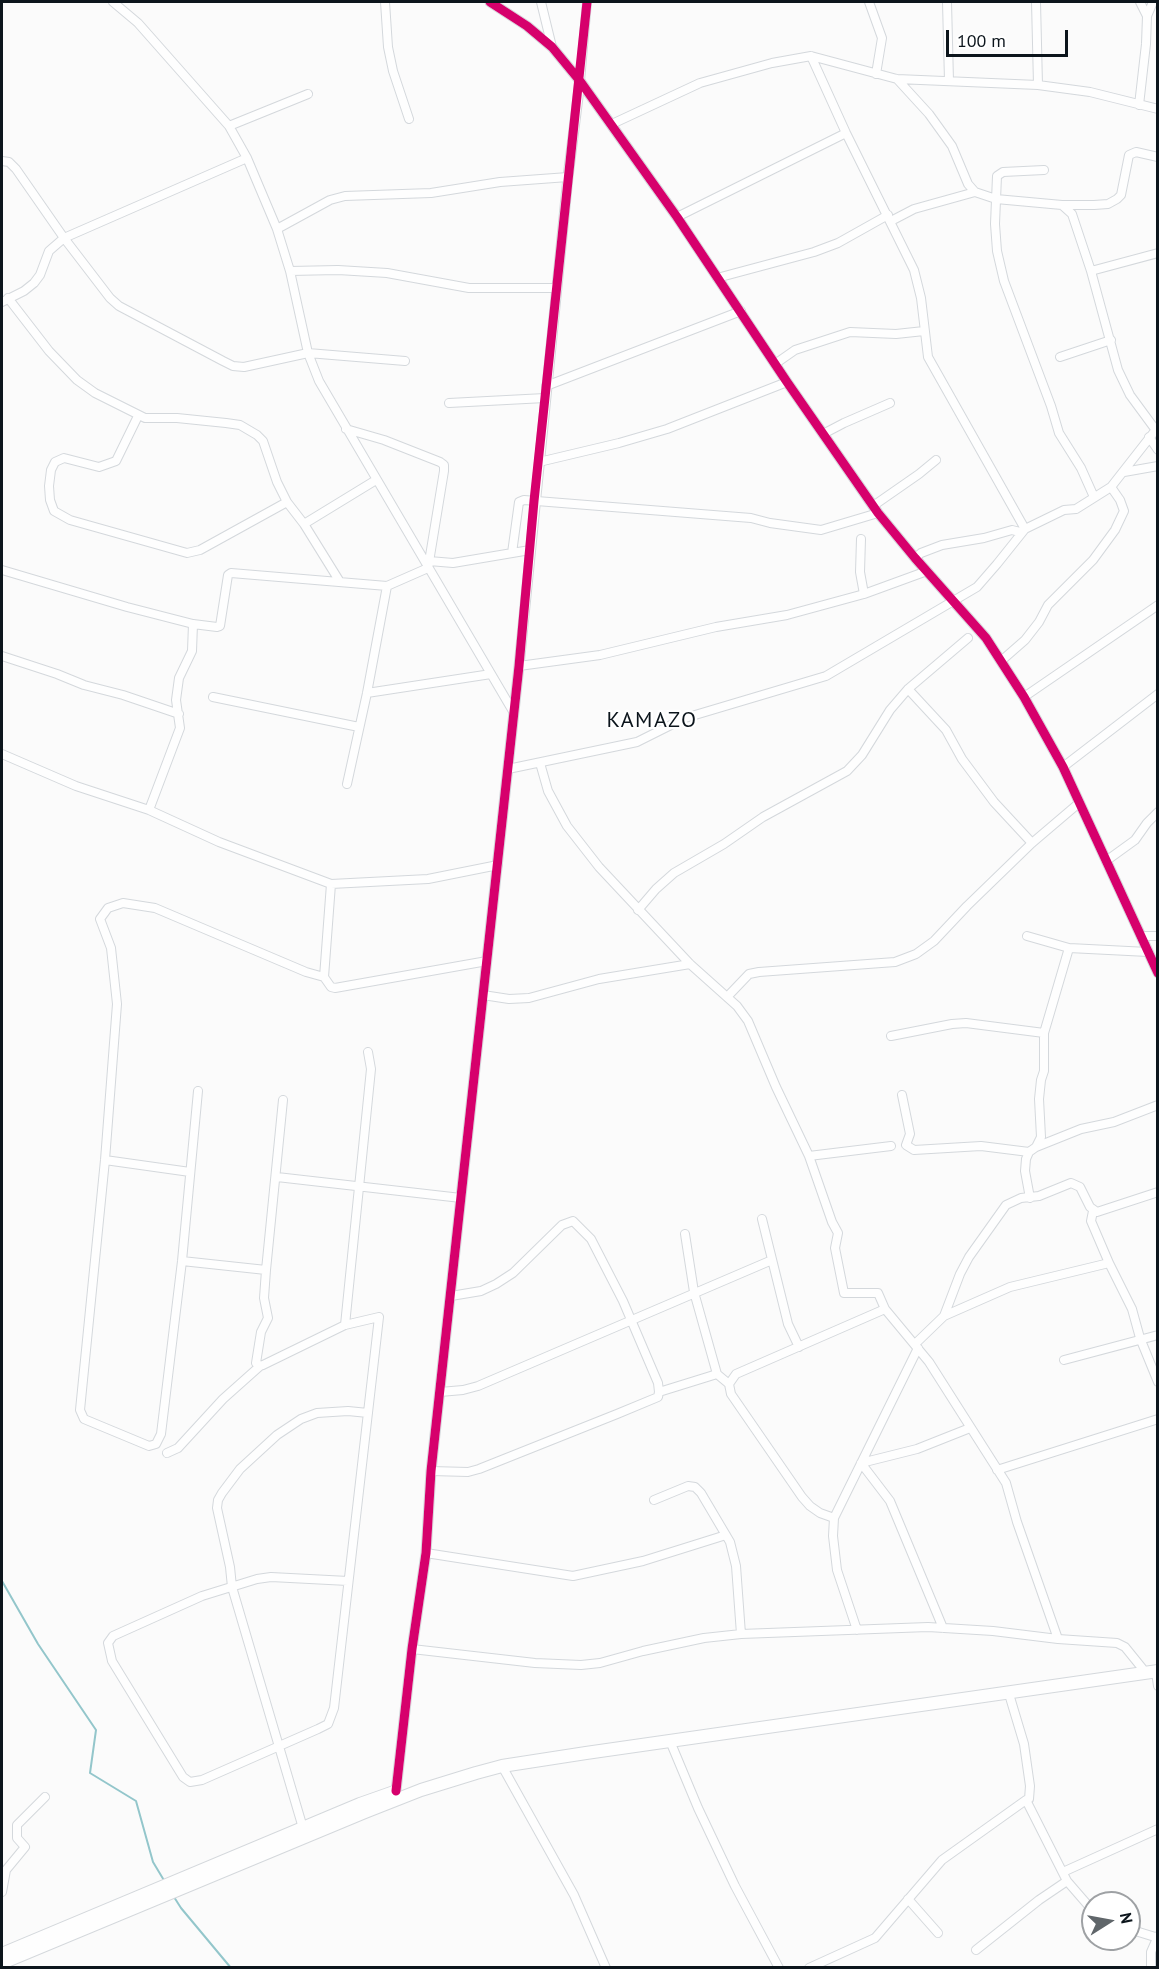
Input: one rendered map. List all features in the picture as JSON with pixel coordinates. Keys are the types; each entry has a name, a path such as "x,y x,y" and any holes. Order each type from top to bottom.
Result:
{"main road":[{"path":"2,1963 374,1808 421,1790 502,1766 1142,1668 1157,1669"},
{"path":"2,1953 396,1791 478,1765 556,1749 980,1694 1009,1694 1157,1669"}],"street":[{"path":"113,2 138,23 229,126 247,158 277,229 290,271 308,353 319,381 514,713"},
{"path":"385,2 391,63 409,119"},
{"path":"490,2 527,26 552,47 580,81 677,217 875,509 986,638 1024,697 1063,767 1158,973"},
{"path":"541,2 552,47"},
{"path":"396,1791 412,1649 426,1553 431,1471 498,865 587,2"},
{"path":"869,2 882,38 876,74"},
{"path":"947,2 949,81"},
{"path":"1036,2 1038,85"},
{"path":"1140,2 1147,16"},
{"path":"1139,105 1147,16 1153,2"},
{"path":"612,124 700,83 772,63 811,56 897,79 1038,85 1090,93 1158,109"},
{"path":"811,56 846,133 914,270 921,298 928,357 1023,531"},
{"path":"897,79 929,114 952,146 968,184 975,192 996,199 1062,205 1108,204 1121,195 1129,155 1136,152 1158,157"},
{"path":"229,126 308,94"},
{"path":"677,217 846,133"},
{"path":"247,158 64,238 49,251 40,275 34,283 24,291 5,300 77,380 95,393 138,416 226,423 249,429 263,441 286,502 304,524 340,582"},
{"path":"2,161 9,162 16,169 99,286 119,306 234,366 244,367 308,353 405,361"},
{"path":"1044,170 1000,173 996,182 997,251 1004,281 1059,433 1081,468 1094,497"},
{"path":"277,229 330,201 345,196 431,193 500,182 568,177"},
{"path":"717,278 814,252 914,208 975,192"},
{"path":"508,769 637,742 685,718 826,676 976,587 1023,531 1064,510 1076,509 1111,487 1156,428 1130,395 1118,370 1092,271 1072,214 1062,205"},
{"path":"1092,271 1158,253"},
{"path":"290,271 338,270 387,273 469,288 556,288"},
{"path":"546,386 741,311"},
{"path":"775,364 795,350 850,332 896,334 924,331"},
{"path":"1060,357 1111,340"},
{"path":"539,462 667,429 787,382"},
{"path":"449,403 545,398"},
{"path":"823,434 890,402"},
{"path":"138,416 117,461 99,467 64,458 55,462 51,470 49,486 54,511 70,520 187,553 200,550 286,502"},
{"path":"346,429 384,440 444,465 429,565"},
{"path":"1149,437 1158,450"},
{"path":"512,553 519,502 524,500 751,518 821,530 875,509 936,460"},
{"path":"1124,472 1158,466"},
{"path":"304,524 376,480"},
{"path":"1001,660 1025,640 1048,604 1093,560 1115,530 1124,511 1111,487"},
{"path":"915,558 942,545 984,538 1012,530 1023,531"},
{"path":"861,539 860,573 864,594"},
{"path":"2,570 127,607 193,624 219,627 228,575 231,573 387,586 429,565 530,550"},
{"path":"519,666 600,655 716,627 787,615 864,594 927,572"},
{"path":"347,784 387,586"},
{"path":"1024,697 1158,605"},
{"path":"149,810 180,728 176,700 178,678 192,651 193,624"},
{"path":"638,910 674,873 724,844 763,817 847,771 862,754 890,710 908,689 968,638"},
{"path":"2,656 84,685 123,695 179,714"},
{"path":"367,693 491,674"},
{"path":"908,689 946,730 962,759 994,802 1032,843"},
{"path":"1063,767 1158,694"},
{"path":"213,697 359,727"},
{"path":"2,754 76,786 149,810 219,842 330,884 428,879 498,865"},
{"path":"540,763 548,791 567,826 599,867 690,964 728,996 748,1021 809,1156 838,1233 835,1248 844,1293 878,1293 885,1309 917,1346 1006,1483 1017,1522 1058,1639"},
{"path":"728,996 749,974 895,962 916,954 934,941 1032,843 1079,803"},
{"path":"1106,861 1135,840 1158,812"},
{"path":"330,884 324,977 327,984 335,988 487,961"},
{"path":"198,1091 182,1261 161,1434 156,1444 149,1446 84,1419 80,1410 105,1160 117,1004 111,948 100,919 108,908 123,903 155,908 306,972 324,977"},
{"path":"1028,936 1069,948 1148,952"},
{"path":"1141,936 1158,936"},
{"path":"1030,1198 1025,1171 1026,1159 1041,1137 1039,1099 1044,1071 1044,1033 1069,948"},
{"path":"483,995 509,999 529,998 599,979 690,964"},
{"path":"891,1036 966,1023 1044,1033"},
{"path":"345,1325 371,1069 368,1053"},
{"path":"902,1095 910,1134 906,1145 914,1150 981,1146 1033,1149 1081,1129 1114,1122 1158,1105"},
{"path":"260,1366 255,1359 261,1332 268,1318 264,1298 283,1100"},
{"path":"809,1156 891,1146"},
{"path":"105,1160 190,1172"},
{"path":"277,1177 461,1198"},
{"path":"857,1630 837,1570 833,1536 834,1518 917,1346 944,1316 969,1257 1006,1205 1021,1198 1030,1198 1071,1183 1080,1187 1093,1211 1091,1221 1132,1309 1140,1338 1158,1382"},
{"path":"1093,1211 1097,1212 1158,1191"},
{"path":"762,1219 788,1324 800,1347"},
{"path":"431,1471 468,1472 479,1469 658,1397 659,1392 658,1383 632,1321 591,1239 573,1221 562,1225 513,1273 496,1284 481,1291 451,1296"},
{"path":"685,1234 694,1292 717,1374 729,1384 731,1394 802,1497 820,1513 834,1518"},
{"path":"440,1392 478,1386 772,1260"},
{"path":"182,1261 266,1270"},
{"path":"944,1316 1010,1287 1109,1263"},
{"path":"729,1384 736,1374 885,1309"},
{"path":"167,1453 178,1448 223,1399 260,1366 345,1325 379,1317 348,1581 331,1717 328,1724 318,1729 202,1780 190,1782 183,1777 151,1727 112,1660 108,1643 113,1636 202,1596 271,1577 348,1581"},
{"path":"1064,1360 1158,1335"},
{"path":"659,1392 717,1374"},
{"path":"303,1828 232,1587 217,1508 222,1492 240,1469 277,1435 302,1419 317,1413 368,1413"},
{"path":"997,1470 1158,1419"},
{"path":"861,1463 917,1449 970,1428"},
{"path":"861,1463 890,1500 944,1628"},
{"path":"654,1500 688,1485 701,1492 730,1542 736,1566 741,1634"},
{"path":"426,1553 573,1576 643,1561 726,1535"},
{"path":"412,1649 535,1663 581,1665 600,1663 704,1638 741,1634 811,1630 944,1628 1117,1643 1125,1647 1142,1668"},
{"path":"1157,1669 1158,1686"},
{"path":"809,1968 875,1938 942,1860 1029,1799 1030,1786 1023,1744 1009,1694"},
{"path":"670,1741 698,1808 735,1886 779,1968"},
{"path":"502,1766 574,1895 606,1968"},
{"path":"2,1892 6,1870 25,1847 17,1838 17,1825 45,1797"},
{"path":"1026,1800 1067,1881 1081,1897"},
{"path":"1063,1872 1158,1829"},
{"path":"976,1950 1067,1881"},
{"path":"908,1899 938,1933"},
{"path":"1141,1932 1157,1937 1151,1952 1151,1968"}],"waterway":[{"path":"2,1581 38,1644 96,1730 90,1773 136,1801 153,1862 165,1882"},
{"path":"174,1897 231,1968"}],"cycle path":[{"path":"490,2 527,26 552,47 580,81 677,217 878,513 986,638 1024,697 1063,767 1158,973"},
{"path":"396,1791 412,1649 426,1553 431,1471 519,666 534,501 587,2"}],"district":[{"name":"KAMAZO","path":"652,721"}]}
